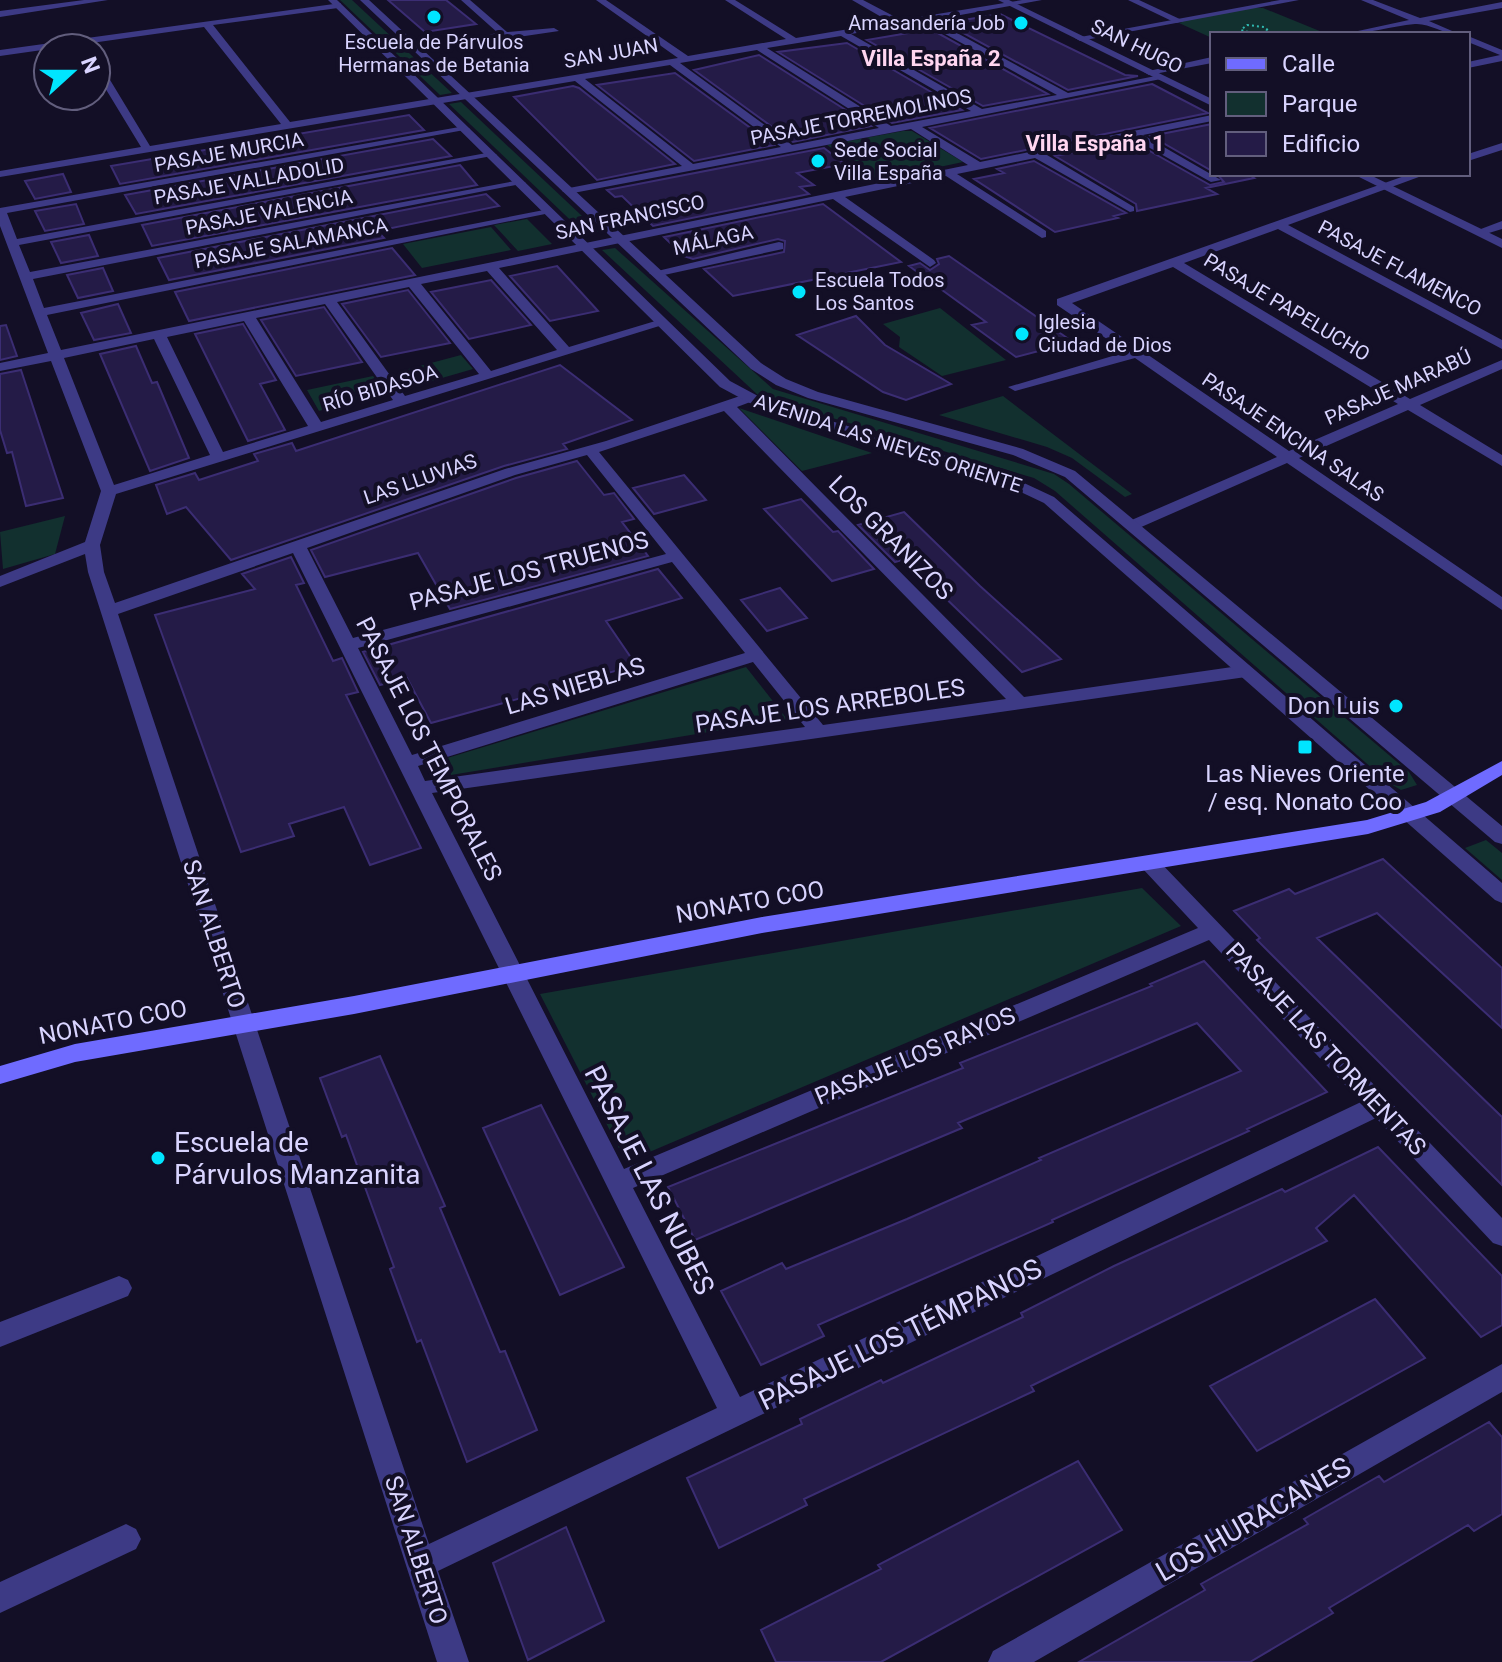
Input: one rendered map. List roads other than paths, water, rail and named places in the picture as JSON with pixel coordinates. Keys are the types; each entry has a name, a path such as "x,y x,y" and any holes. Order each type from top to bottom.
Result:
{"main road":[{"name":"NONATO COO","path":"0,1075 75,1053 244,1025 762,925 1368,827 1411,815 1453,796 1502,767"}],"street":[{"path":"0,14 104,0"},
{"name":"AVENIDA LAS NIEVES ORIENTE","path":"364,0 746,357 781,382 813,395 1038,459 1082,482 1502,837"},
{"path":"465,0 503,32 502,35"},
{"path":"600,0 686,59"},
{"path":"729,0 795,41"},
{"path":"856,0 899,23"},
{"name":"SAN JUAN","path":"0,174 843,33 1007,2 1038,0"},
{"path":"1132,0 1179,21"},
{"path":"1080,38 1295,0"},
{"path":"1365,0 1449,32"},
{"path":"112,40 335,2"},
{"name":"AVENIDA LAS NIEVES ORIENTE","path":"335,2 725,384 748,398 782,411 1000,477 1035,492 1060,509 1502,895"},
{"name":"SAN HUGO","path":"1007,2 1210,102"},
{"path":"1360,32 1502,5"},
{"path":"924,19 1067,96"},
{"path":"207,24 288,126"},
{"path":"418,50 502,35 554,31"},
{"path":"843,33 980,112"},
{"path":"1470,40 1502,55"},
{"path":"759,47 889,130"},
{"path":"0,53 32,50"},
{"path":"1470,64 1502,55"},
{"path":"1149,72 1210,60"},
{"path":"671,61 790,149"},
{"path":"577,77 691,168"},
{"name":"PASAJE TORREMOLINOS","path":"568,191 1161,78"},
{"path":"112,91 147,149"},
{"name":"SAN FRANCISCO","path":"0,367 1210,118"},
{"path":"912,125 978,166"},
{"name":"PASAJE MURCIA","path":"0,211 465,129"},
{"path":"1133,134 1215,180"},
{"path":"1470,157 1502,146"},
{"path":"1037,154 1130,209"},
{"name":"PASAJE VALLADOLID","path":"12,243 492,155"},
{"path":"947,172 1042,234"},
{"path":"1363,176 1502,244"},
{"path":"1174,262 1415,176"},
{"name":"PASAJE VALENCIA","path":"25,277 520,183"},
{"path":"835,195 930,263"},
{"path":"0,211 109,491 92,545 0,582"},
{"name":"PASAJE SALAMANCA","path":"40,313 549,212"},
{"name":"PASAJE FLAMENCO","path":"1279,225 1502,345"},
{"path":"1479,232 1502,225"},
{"name":"MÁLAGA","path":"655,273 779,246"},
{"name":"PASAJE ENCINA SALAS","path":"1174,262 1062,302 1502,605"},
{"name":"PASAJE PAPELUCHO","path":"1174,262 1502,461"},
{"path":"490,266 566,352"},
{"path":"412,282 488,376"},
{"path":"329,300 402,402"},
{"path":"248,316 317,428"},
{"name":"RÍO BIDASOA","path":"109,491 662,323"},
{"path":"159,335 219,458"},
{"path":"1015,387 1136,354"},
{"name":"PASAJE MARABÚ","path":"1133,525 1502,364"},
{"name":"LAS LLUVIAS","path":"109,611 510,472 590,450 748,398"},
{"name":"LOS GRANIZOS","path":"727,405 1020,703"},
{"path":"590,450 819,732"},
{"name":"SAN ALBERTO","path":"92,545 93,559 109,611 453,1662"},
{"name":"PASAJE LOS TEMPORALES","path":"298,547 513,974"},
{"name":"PASAJE LOS TRUENOS","path":"348,645 676,556"},
{"name":"LAS NIEBLAS","path":"407,763 757,655"},
{"name":"PASAJE LOS ARREBOLES","path":"420,788 1246,671"},
{"name":"PASAJE LAS TORMENTAS","path":"1150,864 1502,1235"},
{"name":"PASAJE LOS RAYOS","path":"618,1183 1213,930"},
{"name":"PASAJE LAS NUBES","path":"513,974 734,1414"},
{"name":"PASAJE LOS TÉMPANOS","path":"421,1564 1379,1105"},
{"path":"0,1335 119,1288"},
{"name":"LOS HURACANES","path":"1004,1662 1502,1377"},
{"path":"0,1598 126,1539"}],"place":[{"name":"Escuela de Párvulos Hermanas de Betania","path":"434,17"},
{"name":"Amasandería Job","path":"1021,23"},
{"name":"Sede Social Villa España","path":"818,161"},
{"name":"Escuela Todos Los Santos","path":"799,292"},
{"name":"Iglesia Ciudad de Dios","path":"1022,334"},
{"name":"Don Luis","path":"1396,706"},
{"name":"Las Nieves Oriente / esq. Nonato Coo","path":"1305,747"},
{"name":"Escuela de Párvulos Manzanita","path":"158,1158"}],"district":[{"name":"Villa España 2","path":"931,58"},
{"name":"Villa España 1","path":"1095,143"}]}
